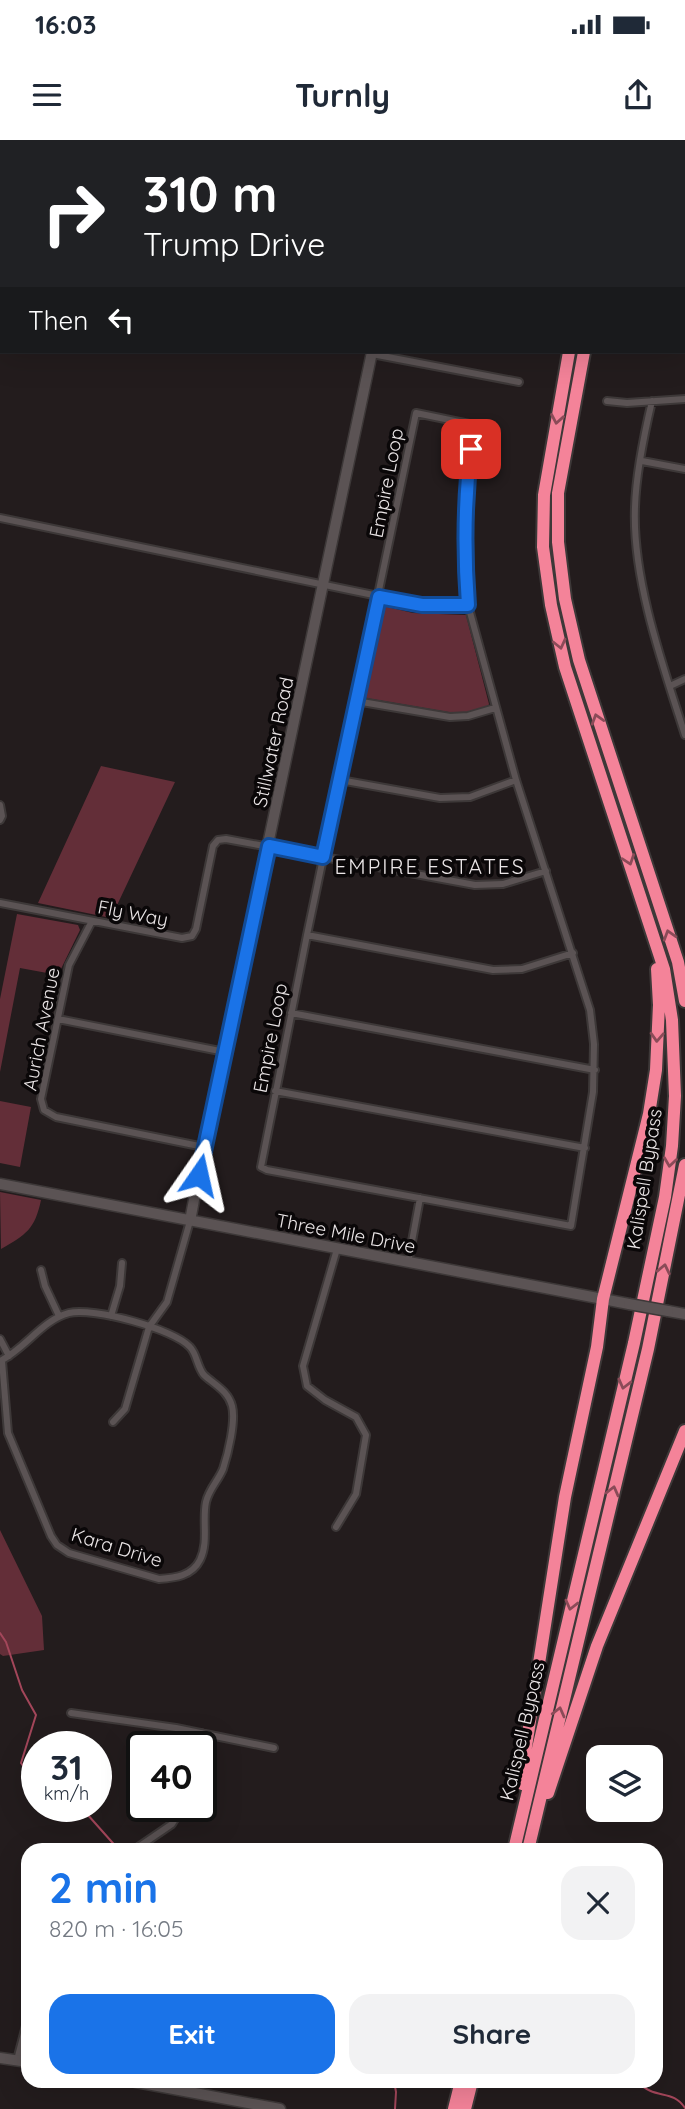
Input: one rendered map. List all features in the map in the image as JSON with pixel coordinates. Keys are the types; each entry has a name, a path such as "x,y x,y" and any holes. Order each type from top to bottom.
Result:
{"highway":[{"name":"Kalispell Bypass","path":"516,1843 634,1343 665,1197 674,1125 675,1069 668,991 656,944 565,667 551,605 543,547 544,495 569,354"},
{"path":"584,354 558,493 558,542 565,599 579,660 678,962 685,1001"},
{"path":"520,1824 524,1753 560,1523 597,1347 603,1298 649,1114 656,1070 659,1005 656,944"},
{"name":"Kalispell Bypass","path":"530,1843 648,1349 685,1165"},
{"path":"530,1843 597,1646 685,1431"},
{"path":"454,2109 459,2088"},
{"path":"466,2109 470,2088"}],"street":[{"name":"Stillwater Road","path":"190,1220 372,354"},
{"path":"377,354 519,383"},
{"path":"607,401 685,399"},
{"path":"652,401 635,506 638,560 685,735"},
{"name":"Empire Loop","path":"416,413 474,425 465,497 464,550 468,605 516,780 590,1010 594,1070 571,1226 261,1167 306,935 379,597 416,413"},
{"path":"642,461 685,469"},
{"path":"0,518 422,605 468,605"},
{"path":"670,686 685,679"},
{"path":"356,701 450,717 468,716 495,708"},
{"path":"340,780 440,798 470,797 516,780"},
{"path":"0,805 0,820"},
{"name":"Fly Way","path":"0,903 182,938 192,936 196,929 213,846 218,840 269,846"},
{"path":"269,846 475,885 503,884 546,871"},
{"name":"Aurich Avenue","path":"92,921 69,965 41,1099 44,1110 56,1116 204,1147"},
{"path":"306,935 493,970 522,970 573,953"},
{"path":"291,1013 594,1070"},
{"path":"58,1019 225,1052"},
{"path":"275,1091 584,1148"},
{"name":"Three Mile Drive","path":"0,1184 685,1314"},
{"path":"408,1263 420,1198"},
{"path":"113,1422 125,1409 149,1327 167,1302 190,1220"},
{"path":"336,1527 356,1494 366,1435 356,1417 325,1400 307,1386 303,1366 337,1249"},
{"path":"111,1317 120,1286 122,1263"},
{"path":"0,1339 4,1359 59,1316 45,1286 41,1270"},
{"name":"Kara Drive","path":"4,1359 8,1433 57,1545 69,1553 159,1580 191,1572 200,1561 205,1547 205,1504 222,1469 233,1426 232,1407 226,1394 202,1372 192,1348 178,1337 86,1311 59,1316"},
{"path":"71,1713 190,1731"},
{"path":"217,1736 274,1748"},
{"path":"145,1843 173,1822"},
{"path":"0,2058 21,2061"},
{"path":"168,2088 280,2109"}],"shaded area":[{"path":"383,606 413,613 466,615 488,707 460,714 366,698 364,695"},
{"path":"101,766 175,782 111,918 38,903"},
{"path":"17,914 78,925 80,930 58,975 20,968 0,1072 0,999"},
{"path":"0,1101 31,1107 20,1167 0,1163"},
{"path":"0,1192 41,1200 36,1218 28,1230 1,1249"},
{"path":"0,1530 42,1616 44,1650 3,1656 0,1654"}],"waterway":[{"path":"0,1633 6,1642 22,1690 36,1715 31,1731"},
{"path":"94,1822 113,1843"},
{"path":"395,2088 395,2109"},
{"path":"646,2088 675,2098 685,2108"}],"district":[{"name":"EMPIRE ESTATES","path":"430,866"}],"route":[{"path":"199,1175 269,846 323,857 379,597 441,607 468,605 464,550 465,497 471,449"}]}
